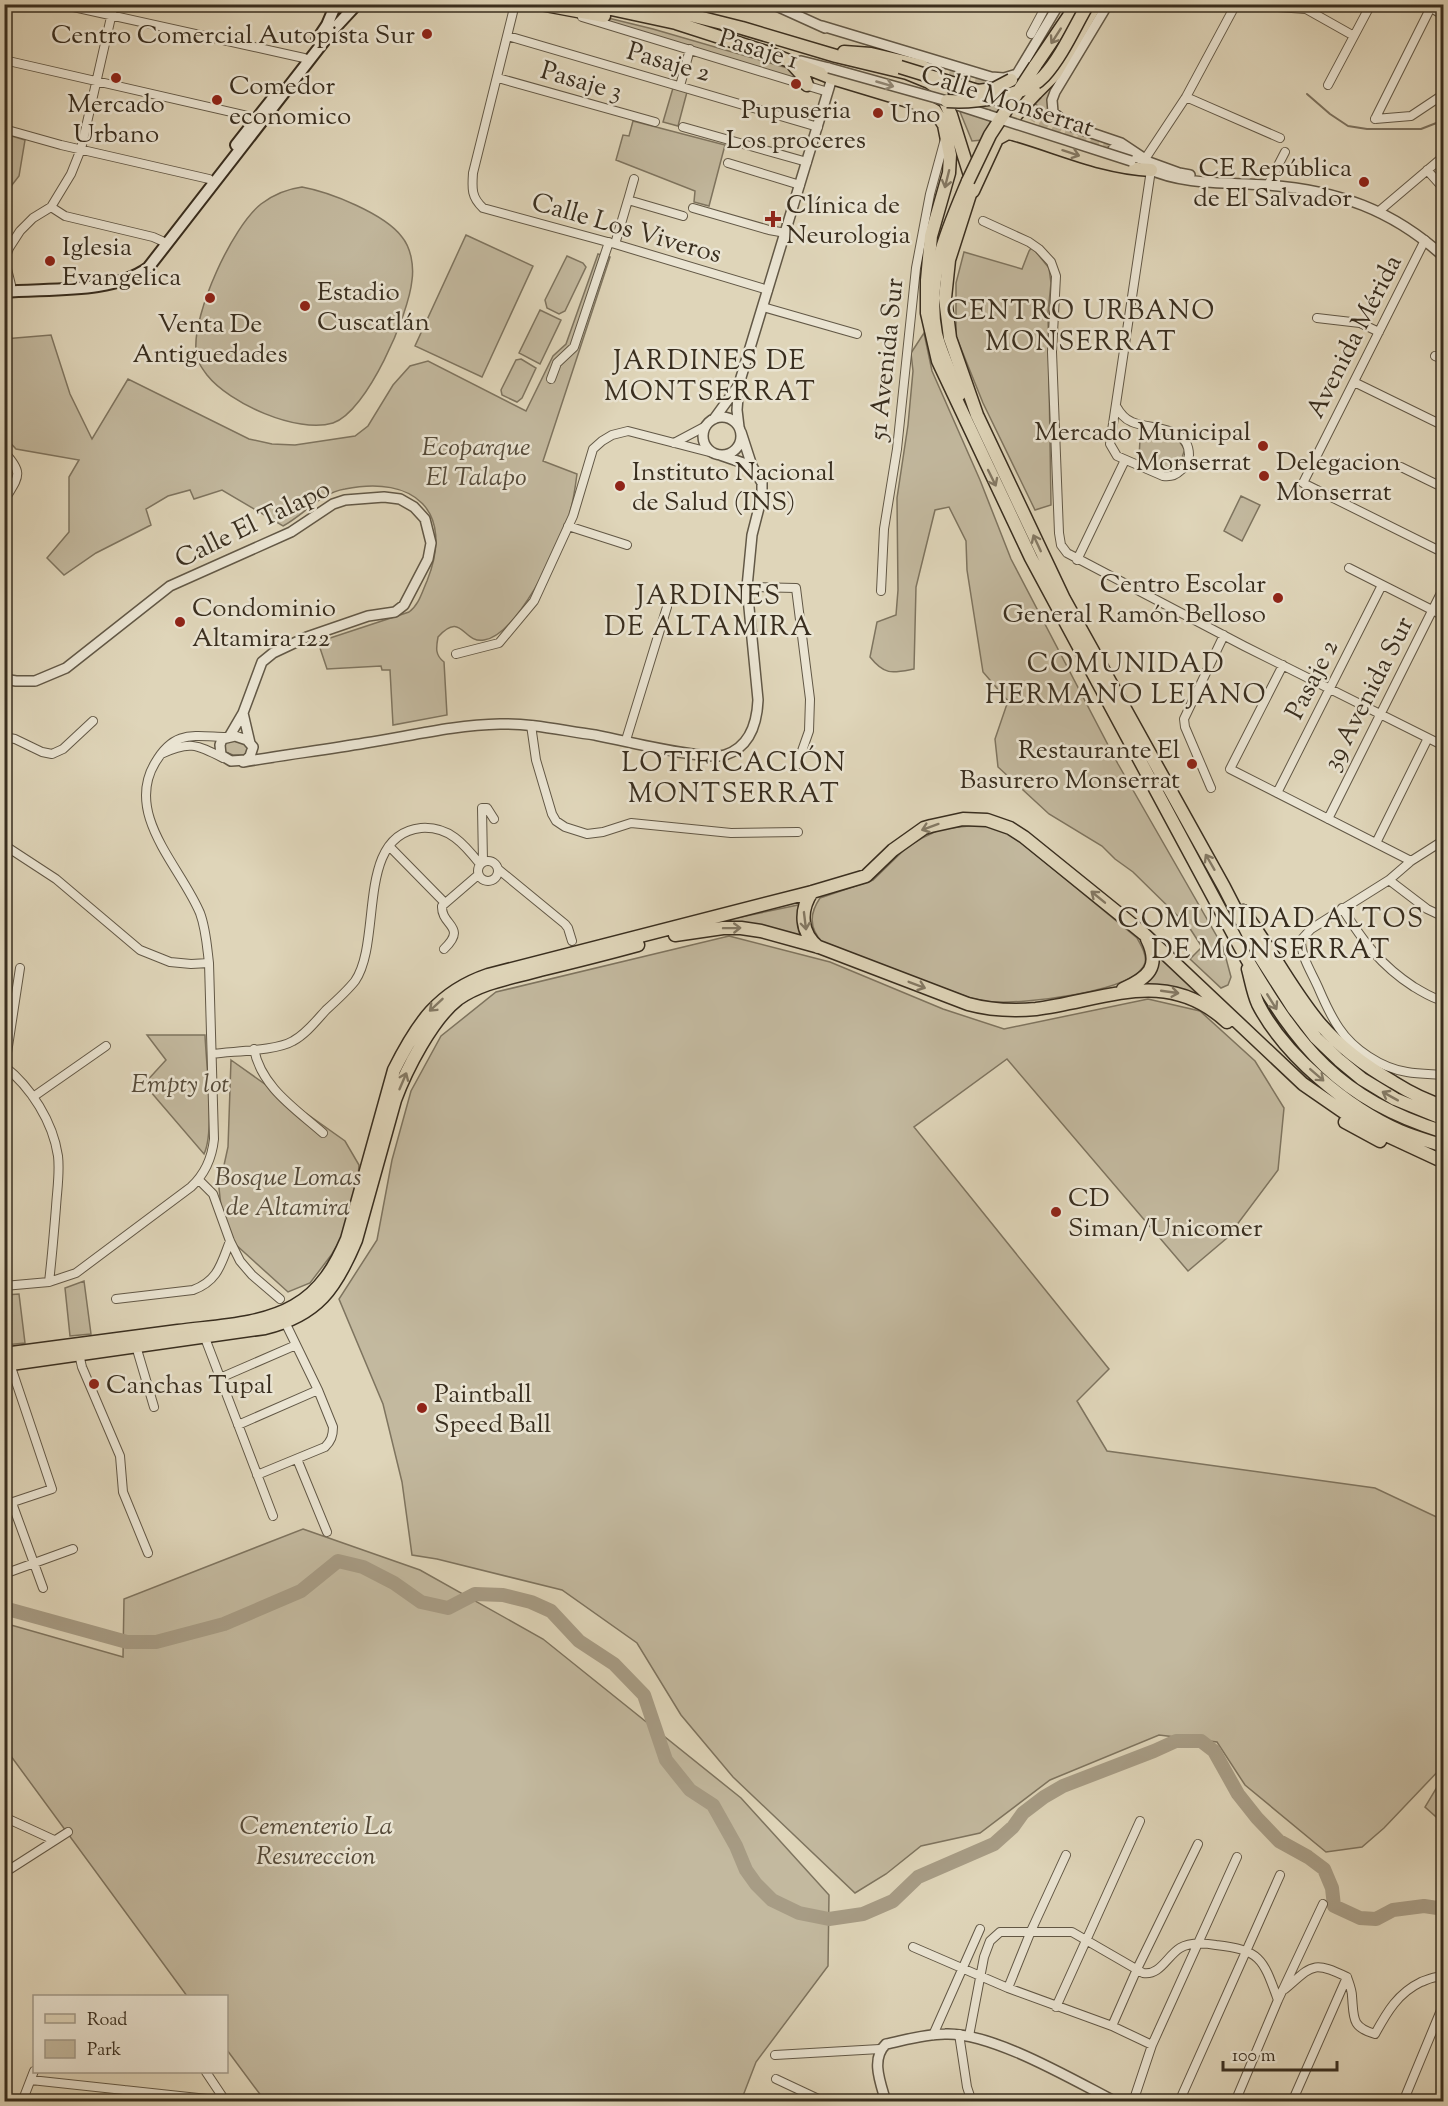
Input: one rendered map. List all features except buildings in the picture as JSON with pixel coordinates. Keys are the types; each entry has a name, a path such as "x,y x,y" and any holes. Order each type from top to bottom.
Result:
{"main road":[{"path":"7,288 105,280 120,276 145,263 304,58 327,25 336,4"},
{"path":"7,288 108,285 132,278 148,268 332,31 357,4"},
{"path":"540,4 645,24 694,29"},
{"path":"588,4 660,19 769,53 928,107 941,118 950,155 949,173 933,229 926,304 929,327 938,361 1031,558 1245,956 1292,1030 1328,1071 1356,1091 1393,1113 1443,1132"},
{"path":"646,4 742,28"},
{"path":"669,4 810,49 924,79 939,89 951,115 972,180 953,242 946,280 946,319 953,351 977,416 1064,599 1224,886 1259,955 1293,1008 1316,1038 1350,1070 1385,1094 1443,1119"},
{"path":"970,186 990,135 1005,109 1077,4"},
{"path":"947,101 965,103 1005,95 1031,85 1041,78 1061,50 1088,4"},
{"path":"968,425 961,398 936,333 933,303 937,263 946,233 997,140 1020,110 1055,74 1096,4"},
{"path":"810,49 871,54 922,66"},
{"path":"769,53 794,66 804,77 807,85"},
{"path":"851,60 874,61 900,67 978,91 994,90 1014,77"},
{"path":"997,140 1008,133 1083,157 1132,169 1148,165"},
{"path":"6,1361 264,1318 294,1307 318,1287 339,1257 347,1239 394,1070 404,1049 429,1011 463,985 488,975 866,876 893,850 924,828 954,820 972,818 987,820 1024,837 1143,934 1303,1084 1373,1129 1443,1162"},
{"path":"1224,886 1254,926 1303,1001 1332,1037 1384,1077 1443,1106"},
{"path":"812,892 804,909 803,921 810,939 819,947"},
{"path":"6,1361 205,1338 265,1328 285,1322 314,1306 330,1290 342,1272 356,1240 403,1079 434,1026 456,1000 487,984 699,930 750,929 819,947 968,1004 987,1008 1033,1009 1113,993 1168,991 1203,1002 1226,1020 1284,1078 1306,1096 1364,1134 1443,1170"},
{"path":"1113,993 1137,983 1150,970 1153,954 1143,934"},
{"path":"1245,956 1258,1003 1292,1050 1313,1073 1378,1119 1400,1131 1443,1146"}],"street":[{"path":"60,4 304,58"},
{"path":"7,288 5,261 9,248 20,231 33,218 51,207 71,174 81,149 114,4"},
{"path":"498,78 515,4"},
{"name":"Pasaje 1","path":"540,4 828,92"},
{"name":"Calle Monserrat","path":"772,4 936,70"},
{"path":"1031,34 1047,4"},
{"path":"1014,77 1059,4"},
{"path":"1107,4 1054,92 1053,112 1068,125 1121,143 1148,165"},
{"path":"1328,85 1371,4"},
{"path":"1116,406 1131,422 1165,429 1184,441 1189,452 1183,468 1169,477 1125,460 1115,454 1110,444 1148,165 1236,5 1306,9 1354,36"},
{"path":"1443,15 1429,6 1375,119 1411,116 1443,94"},
{"name":"Calle Monserrat","path":"822,26 991,77 1014,77"},
{"name":"Pasaje 2","path":"508,36 818,127"},
{"path":"680,86 690,49"},
{"path":"4,60 257,118"},
{"path":"740,384 704,430 704,441 716,453 728,454 736,449 741,441 737,410 740,384 818,127 828,92 830,73"},
{"name":"Calle Monserrat","path":"830,73 947,101 1148,165"},
{"name":"Pasaje 3","path":"498,78 655,122"},
{"name":"Calle Los Viveros","path":"498,78 473,173 472,193 483,208 612,243 768,290"},
{"path":"1186,97 1280,138"},
{"path":"683,127 807,162"},
{"path":"4,129 61,145 209,179"},
{"name":"51 Avenida Sur","path":"881,591 884,530 897,449 916,268 930,194 946,133"},
{"name":"Calle Monserrat","path":"1113,149 1172,178 1198,182 1268,185 1333,194 1356,201 1410,229 1443,257"},
{"path":"1268,185 1285,152"},
{"path":"1378,212 1443,156"},
{"path":"728,163 800,184"},
{"path":"1427,170 1443,189"},
{"path":"551,379 557,363 574,347 634,179"},
{"path":"628,200 683,216"},
{"path":"51,207 65,216 162,241"},
{"path":"693,208 786,233"},
{"path":"984,221 1039,249 1051,262 1056,276 1052,352 1059,533 1063,548 1077,560 1443,746"},
{"name":"Avenida Mérida","path":"1425,240 1303,483 1443,553"},
{"path":"763,307 857,334"},
{"path":"1317,318 1360,323 1379,332"},
{"path":"1435,356 1443,360"},
{"path":"1354,382 1443,426"},
{"path":"159,755 176,747 190,745 231,761 243,762 364,744 452,727 501,724 531,725 712,756 726,755 739,748 755,725 758,700 747,587 752,535 762,496 762,483 752,466 740,429 729,418 710,422 674,443"},
{"path":"456,654 498,643 534,601 568,526 593,449 602,441 612,435 628,431 716,453 752,466"},
{"path":"4,452 18,470 16,480 4,501"},
{"path":"1077,560 1125,460"},
{"path":"1401,467 1443,488"},
{"name":"Calle El Talapo","path":"4,679 35,681 66,668 170,585 291,532 333,504 345,500 384,497 400,499 414,507 425,519 431,543 428,559 404,605 394,612 368,616 308,637 273,653 262,663 243,712 227,737"},
{"path":"568,526 627,545"},
{"path":"1348,568 1443,616"},
{"name":"Pasaje 2","path":"1277,793 1382,585"},
{"path":"747,587 796,588 810,699 809,731 797,765"},
{"name":"39 Avenida Sur","path":"1328,819 1443,587"},
{"path":"626,740 667,607"},
{"path":"1211,788 1185,727 1184,719 1224,635"},
{"path":"1283,665 1230,769 1411,861"},
{"path":"243,712 251,745 249,759 243,762"},
{"path":"4,737 52,754 63,749 93,721"},
{"path":"531,725 536,759 552,814 556,820 575,831 587,834 603,832 631,823 731,833 798,832"},
{"path":"223,758 219,752 220,745 227,737"},
{"path":"4,1286 50,1282 76,1273 199,1180 211,1158 214,1139 209,963 201,915 149,818 146,805 146,785 153,766 166,746 184,738 245,739 251,745 282,755"},
{"path":"1376,843 1428,738"},
{"path":"494,819 487,808 482,808 481,863 477,870 482,880 490,882 497,876 498,869"},
{"path":"212,1054 279,1046 291,1042 303,1035 354,982 367,955 375,877 380,862 389,846 406,832 420,828 448,833 457,838 481,863"},
{"path":"1443,840 1411,861 1389,880 1311,929 1301,940 1302,952 1343,1034 1366,1055 1384,1064 1405,1072 1443,1075"},
{"path":"4,845 56,879 140,950 170,962 209,963"},
{"path":"389,846 445,903"},
{"path":"481,863 492,862 565,924 572,941"},
{"path":"444,949 452,942 454,934 453,927 442,912 445,903 478,875"},
{"path":"1389,880 1427,909 1443,917"},
{"path":"1342,908 1363,941 1388,968 1420,990 1443,1001"},
{"path":"20,969 5,1066 14,1073 33,1097 51,1130 58,1159 59,1178 50,1282"},
{"path":"33,1097 106,1046"},
{"path":"254,1049 256,1060 271,1087 323,1132"},
{"path":"199,1180 213,1194 240,1261 252,1275 280,1299"},
{"path":"116,1299 203,1287 218,1273 230,1241"},
{"path":"257,1475 325,1448 332,1438 333,1427 285,1322"},
{"path":"205,1338 273,1516"},
{"path":"220,1378 296,1345"},
{"path":"136,1346 154,1407"},
{"path":"79,1354 81,1367 120,1455 123,1492 148,1553"},
{"path":"6,1361 52,1489 8,1504 43,1588"},
{"path":"238,1425 318,1390"},
{"path":"297,1460 327,1532"},
{"path":"4,1574 73,1549"},
{"path":"4,1817 54,1840"},
{"path":"1056,2007 1140,1821"},
{"path":"4,1873 68,1832"},
{"path":"1112,2026 1198,1844"},
{"path":"1008,1988 1066,1855"},
{"path":"1133,2102 1152,2045 1237,1857"},
{"path":"1179,2102 1280,1875"},
{"path":"1235,2102 1278,2000 1323,1904"},
{"path":"933,2035 980,1929"},
{"path":"969,2036 984,1957 990,1941 1000,1932 1072,1932 1143,1973 1150,1974 1178,1949 1198,1944 1247,1950 1258,1958 1269,1974 1278,2000"},
{"path":"913,1947 1008,1988 1112,2026 1152,2045"},
{"path":"1285,1989 1311,1968 1328,1967 1347,1977 1352,1993 1352,2016 1362,2030 1375,2034 1389,2008 1409,1988 1435,1976 1443,1977"},
{"path":"1292,2102 1347,1977"},
{"path":"1403,2102 1443,2003"},
{"path":"959,2034 966,2087 972,2102"},
{"path":"886,2102 878,2071 880,2049 886,2044 933,2035 959,2034 1027,2056 1116,2102"},
{"path":"775,2055 880,2049"},
{"path":"22,2102 33,2073"},
{"path":"31,2080 226,2102 207,2073"},
{"path":"776,2079 825,2102"},
{"path":"122,2102 124,2090"}],"green space":[{"path":"1102,5 1050,95 1052,116 1034,103 1062,71"},
{"path":"600,16 791,69 800,80 600,20"},
{"path":"937,80 1013,107 994,139 972,141 951,90"},
{"path":"673,88 687,92 678,126 663,122"},
{"path":"633,121 725,145 709,206 694,202 695,191 616,160 623,135 629,136"},
{"path":"5,134 25,140 19,176 5,194"},
{"name":"Estadio Cuscatlán","path":"302,187 356,205 394,228 405,241 413,269 403,315 395,337 372,382 346,415 333,423 318,425 301,424 265,414 231,396 207,375 196,354 197,334 208,294 216,272 238,231 250,215 266,200 281,192"},
{"path":"466,235 533,266 482,377 415,346"},
{"path":"1032,247 1049,268 1051,283 1048,313 1051,505 1035,510 983,403 956,336 956,283 964,252 1022,269"},
{"name":"Ecoparque El Talapo","path":"598,254 610,257 543,461 577,474 568,519 535,589 510,623 497,635 477,640 458,627 452,627 438,637 437,651 444,662 447,715 393,725 390,670 382,670 381,666 327,669 318,642 409,612 418,602 434,556 436,535 432,517 422,503 409,494 391,488 369,486 336,491 283,526 222,490 194,499 190,490 168,496 146,509 151,525 96,553 64,575 47,558 69,532 69,477 79,460 16,449 5,437 4,339 51,335 70,394 92,439 128,379 249,439 272,444 295,445 355,436 368,426 393,385 410,366 428,361 526,411 553,356 566,344"},
{"path":"567,256 583,263 586,267 565,311 559,314 547,308 545,300"},
{"path":"540,310 561,320 540,364 519,353"},
{"path":"924,333 932,371 980,480 1011,559 1118,764 1223,947 1231,977 1228,985 1221,988 1190,959 1202,947 1189,927 1133,872 1102,846 1049,814 998,767 995,739 1008,701 983,672 967,570 966,541 949,507 935,510 916,587 914,669 890,672 880,667 870,657 877,622 896,615 897,498 908,425 913,371 911,353"},
{"path":"521,359 536,368 522,398 517,402 502,395 501,390 516,360"},
{"path":"1149,432 1175,436 1185,449 1180,463 1171,471 1139,459 1140,439"},
{"path":"1241,496 1260,505 1242,541 1224,531"},
{"path":"229,740 245,743 248,749 246,755 233,755 225,752 223,747"},
{"path":"978,825 996,828 1012,835 1137,938 1143,950 1145,963 1137,973 1121,982 1076,994 1026,1001 989,1002 970,998 823,943 818,938 813,927 812,916 820,898 873,880 907,847 941,829"},
{"path":"798,905 802,937 760,926 717,924 717,922"},
{"path":"729,936 830,962 943,1009 1004,1029 1148,999 1200,1011 1255,1061 1284,1108 1278,1170 1227,1238 1188,1271 1007,1059 914,1127 1109,1369 1077,1401 1107,1451 1375,1488 1443,1520 1443,1766 1384,1828 1362,1847 1326,1852 1245,1785 1217,1742 1159,1735 1050,1780 980,1833 921,1846 886,1874 855,1893 733,1777 681,1715 637,1643 562,1590 412,1555 402,1482 383,1404 339,1299 377,1240 392,1160 411,1091 441,1036 496,992"},
{"path":"1159,955 1207,1000 1175,988 1145,985 1157,969"},
{"name":"Empty lot","path":"147,1035 205,1035 209,1130 204,1154 144,1084 166,1060"},
{"name":"Bosque Lomas de Altamira","path":"231,1060 345,1141 359,1165 356,1203 348,1227 332,1254 310,1283 288,1292 224,1234 219,1188 228,1147"},
{"path":"84,1281 91,1334 70,1336 65,1288"},
{"path":"19,1294 25,1343 5,1345 5,1295"},
{"name":"Cementerio La Resureccion","path":"303,1529 420,1570 543,1639 741,1798 829,1895 828,1966 756,2062 741,2101 265,2101 228,2051 228,1995 186,1995 5,1748 4,1623 123,1657 124,1599"},
{"path":"1443,1777 1443,1823 1425,1807"}],"waterway":[{"path":"1307,94 1348,126 1367,129 1421,129 1444,120"},
{"path":"4,1608 127,1642 156,1642 224,1624 301,1591 338,1561 363,1567 394,1583 421,1602 448,1608 475,1594 503,1595 531,1602 551,1611 579,1641 614,1664 644,1695 666,1760 690,1790 713,1805 736,1846 746,1870 756,1884 772,1900 799,1913 829,1919 863,1914 893,1901 918,1877 994,1844 1013,1827 1023,1813 1063,1786 1176,1741 1201,1741 1214,1751 1238,1794 1257,1818 1279,1841 1324,1869 1332,1888 1334,1906 1360,1918 1376,1919 1393,1910 1424,1906 1444,1909"}],"tunnel":[{"path":"936,70 1000,88"},
{"path":"1019,105 1052,128 1113,149"}],"place":[{"name":"Centro Comercial Autopista Sur","path":"427,34"},
{"name":"Mercado Urbano","path":"116,78"},
{"name":"Pupuseria Los proceres","path":"796,84"},
{"name":"Comedor economico","path":"217,100"},
{"name":"Uno","path":"878,113"},
{"name":"CE República de El Salvador","path":"1364,182"},
{"name":"Clínica de Neurologia","path":"773,219"},
{"name":"Iglesia Evangelica","path":"50,261"},
{"name":"Venta De Antiguedades","path":"210,298"},
{"name":"Estadio Cuscatlán","path":"305,306"},
{"name":"Mercado Municipal Monserrat","path":"1263,446"},
{"name":"Delegacion Monserrat","path":"1264,476"},
{"name":"Instituto Nacional de Salud (INS)","path":"620,486"},
{"name":"Centro Escolar General Ramón Belloso","path":"1278,598"},
{"name":"Condominio Altamira 122","path":"180,622"},
{"name":"Restaurante El Basurero Monserrat","path":"1192,764"},
{"name":"CD Siman/Unicomer","path":"1056,1212"},
{"name":"Canchas Tupal","path":"94,1384"},
{"name":"Paintball Speed Ball","path":"422,1408"}],"district":[{"name":"CENTRO URBANO MONSERRAT","path":"1081,326"},
{"name":"JARDINES DE MONTSERRAT","path":"710,376"},
{"name":"JARDINES DE ALTAMIRA","path":"709,610"},
{"name":"COMUNIDAD HERMANO LEJANO","path":"1126,678"},
{"name":"LOTIFICACIÓN MONTSERRAT","path":"734,778"},
{"name":"COMUNIDAD ALTOS DE MONSERRAT","path":"1271,934"}]}
